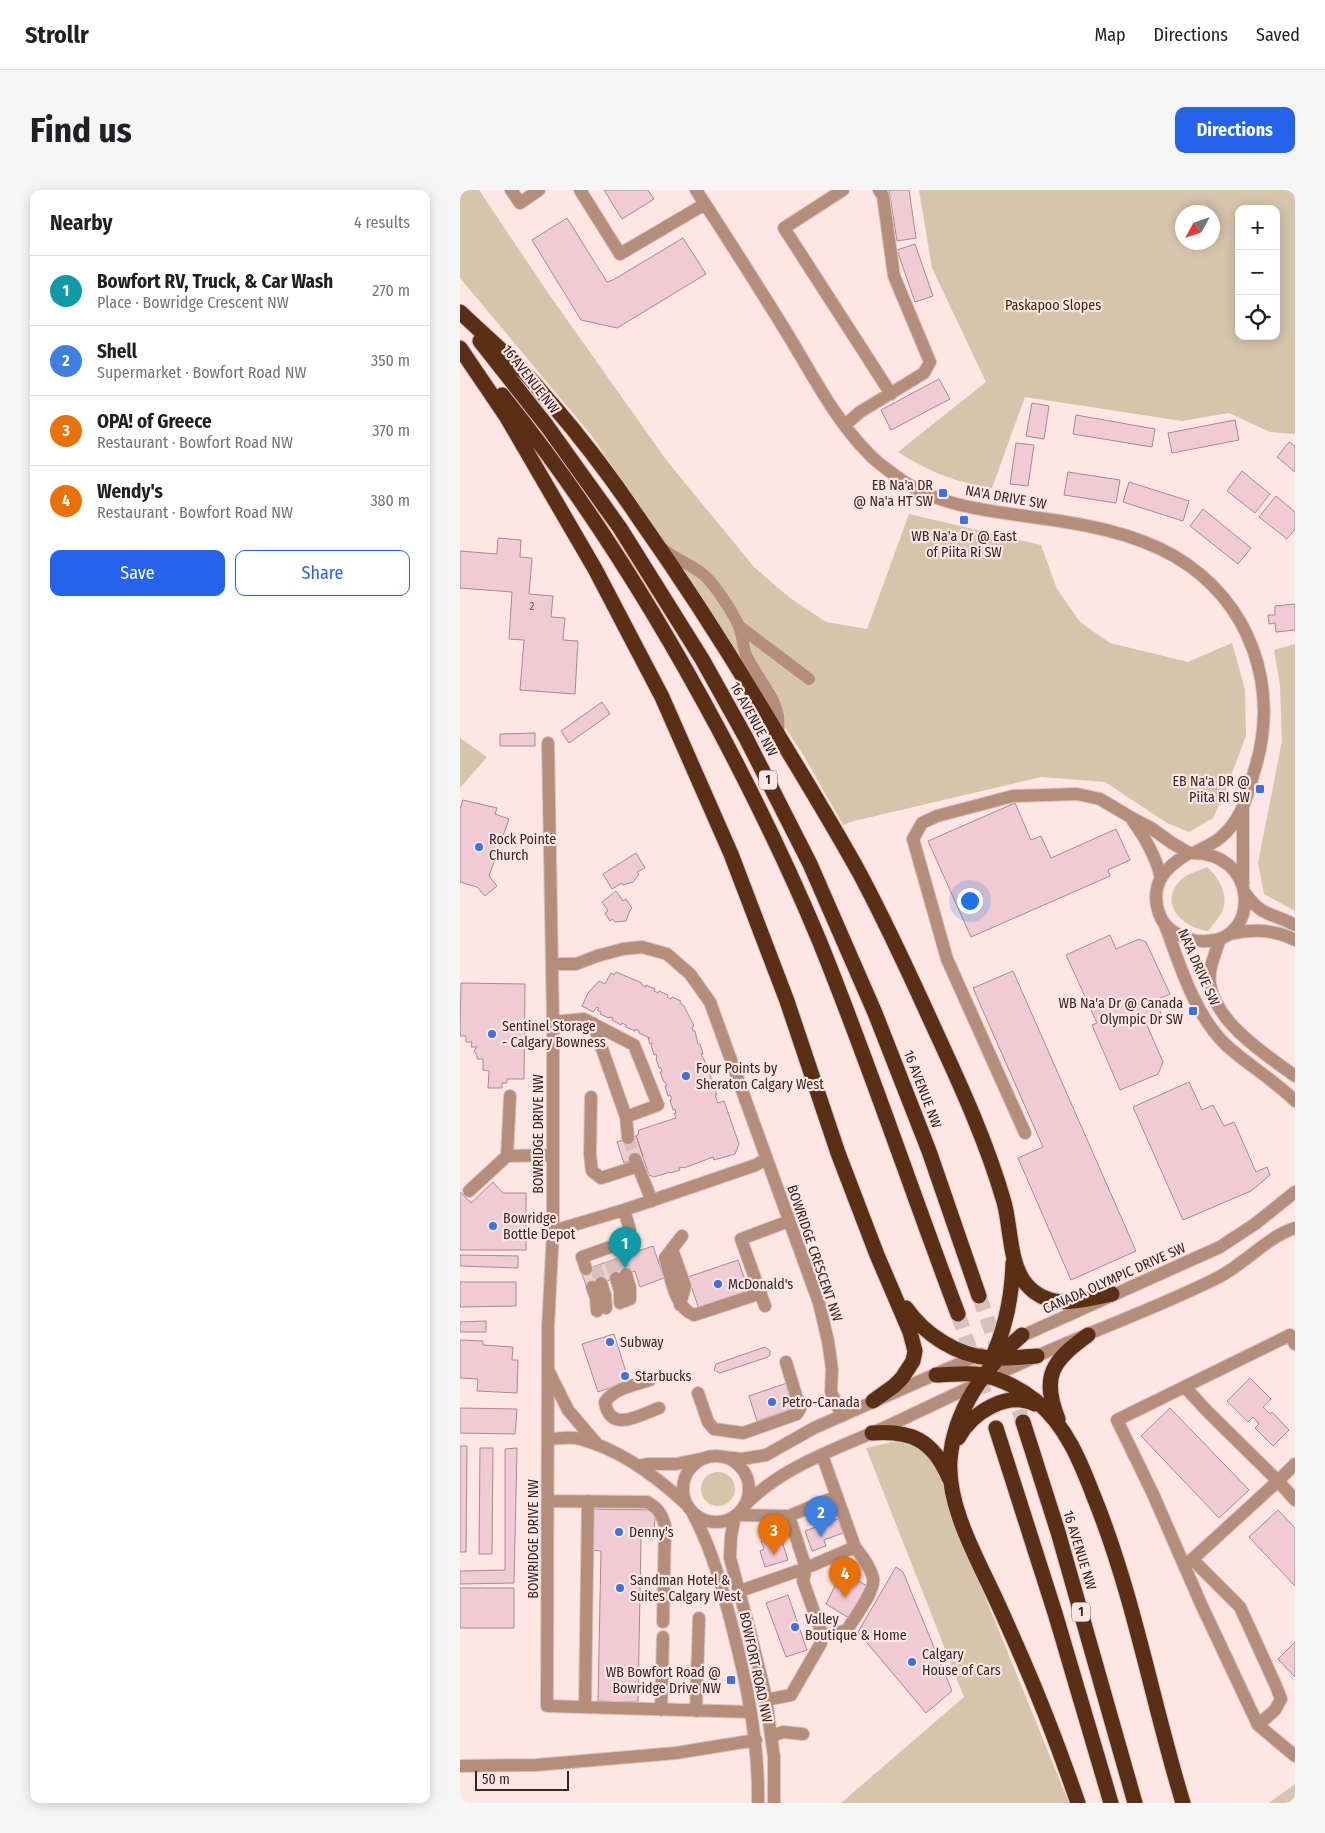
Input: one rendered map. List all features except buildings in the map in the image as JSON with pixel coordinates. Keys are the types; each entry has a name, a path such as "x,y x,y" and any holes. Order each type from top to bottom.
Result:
{"highway":[{"path":"460,314 525,373 570,425 614,481 658,544 736,665 860,875 902,957 955,1072 992,1164 1004,1202 1017,1269 1026,1285 1040,1296 1049,1300 1067,1303 1112,1294"},
{"name":"16 AVENUE NW","path":"460,314 547,426 620,528 702,659 746,738 810,864 875,1013 929,1151 979,1296"},
{"name":"1","path":"460,343 529,429 617,557 680,659 756,801 792,878 831,971 958,1314"},
{"path":"460,348 506,416 595,569 683,741 731,854 787,1001 838,1153 886,1275 906,1320 915,1351 913,1361 902,1378 873,1401"},
{"path":"952,1486 950,1462 957,1427 995,1354 1012,1289 1014,1252"},
{"path":"886,1275 901,1301 919,1324 934,1336 976,1356 995,1354 1037,1356"},
{"path":"995,1354 1022,1335"},
{"path":"1088,1335 1075,1344 1060,1360 1050,1379 1050,1394 1062,1429 1090,1487 1117,1559 1143,1647 1167,1751 1184,1803"},
{"path":"936,1375 980,1380 1027,1395 1046,1410 1062,1429"},
{"path":"951,1451 962,1432 973,1419 992,1406 1012,1400 1023,1400 1032,1402 1046,1410"},
{"name":"16 AVENUE NW","path":"1023,1422 1058,1532 1135,1803"},
{"name":"1","path":"996,1428 1052,1604 1111,1803"},
{"path":"872,1433 898,1433 914,1436 923,1441 942,1464 952,1486 968,1541 1040,1700 1078,1803"},
{"path":"1109,1708 1144,1803"}],"street":[{"path":"510,190 520,203 540,190"},
{"path":"580,190 620,254 705,204"},
{"name":"NA'A DRIVE SW","path":"696,190 845,425 869,455 900,479 933,497 979,510 1044,518 1086,526 1144,541 1175,556 1224,597 1235,612 1252,646 1258,664 1264,694 1265,726 1260,756 1243,808 1232,826 1219,839 1192,853"},
{"path":"843,190 784,228 891,394"},
{"path":"845,425 860,412 924,373 930,362 894,276 883,196 880,190"},
{"path":"658,544 679,561 706,576 740,627 809,679"},
{"path":"740,627 744,650 774,704 778,716 778,735"},
{"name":"BOWRIDGE DRIVE NW","path":"548,742 553,1022 554,1231 548,1327 547,1706 585,1707"},
{"path":"1025,1132 947,958 913,839 922,823 937,816 1013,796 1077,794 1089,796 1100,799 1192,853 1210,855 1226,863 1239,876 1254,905 1264,913 1295,924"},
{"name":"NA'A DRIVE SW","path":"1243,808 1242,850 1244,888"},
{"path":"1132,818 1145,837 1157,861 1161,878"},
{"path":"1192,853 1174,863 1161,878 1157,903 1165,925 1178,934 1192,940 1211,941 1245,930 1261,930 1287,936 1295,940"},
{"path":"1225,936 1240,921 1245,906 1244,888"},
{"name":"NA'A DRIVE SW","path":"1165,925 1198,1006 1218,1036 1250,1065 1295,1101"},
{"name":"NA'A DRIVE SW","path":"1225,936 1211,965 1210,984 1216,1004 1241,1035 1295,1076"},
{"name":"BOWRIDGE CRESCENT NW","path":"552,964 576,964 623,949 642,947 667,954 690,974 710,1002 818,1303 828,1341 832,1369 831,1392 842,1416"},
{"path":"553,1022 584,1019 634,1045 658,1105 626,1117"},
{"path":"592,1023 626,1117 628,1138"},
{"path":"507,1156 510,1096"},
{"path":"591,1097 590,1155 592,1171 600,1178 636,1163 652,1201"},
{"path":"469,1191 507,1156 553,1155"},
{"path":"554,1231 652,1201 756,1165 766,1159"},
{"name":"CANADA OLYMPIC DRIVE SW","path":"1022,1335 1220,1247 1255,1224 1295,1192"},
{"path":"603,1257 630,1230 624,1210"},
{"path":"765,1306 741,1239 789,1221"},
{"path":"703,1458 688,1470 684,1479 684,1498 690,1510 706,1521 729,1520 758,1491 768,1484 822,1455 872,1433 980,1380 1220,1277 1247,1260 1275,1238 1295,1228"},
{"path":"682,1236 665,1258 680,1305 686,1312 694,1315 761,1293"},
{"path":"609,1281 612,1292 612,1306"},
{"path":"609,1281 630,1288 630,1299 612,1306 596,1298 609,1281"},
{"path":"1295,1344 1290,1335 1117,1420 1189,1562 1201,1604 1258,1725 1295,1756"},
{"path":"638,1466 647,1464 676,1464 716,1456 742,1458 766,1455 814,1428 976,1356"},
{"path":"698,1393 708,1422 714,1429 743,1433 788,1418 797,1414 800,1408 786,1362"},
{"path":"548,1370 568,1410 599,1446"},
{"path":"650,1380 615,1392 609,1396 605,1402 606,1410 610,1417 626,1420 659,1408"},
{"path":"1185,1387 1295,1500"},
{"name":"BOWFORT ROAD NW","path":"548,1439 578,1438 599,1446 638,1466 666,1487 690,1510 709,1548 726,1604 756,1740 758,1803"},
{"path":"822,1455 855,1547 865,1560 873,1578 873,1586 847,1630 832,1634 822,1634"},
{"path":"723,1457 736,1464 746,1476 748,1492 739,1512"},
{"path":"1189,1562 1295,1464"},
{"path":"739,1512 789,1516 837,1496"},
{"path":"548,1501 647,1502 657,1507 663,1517 665,1526 663,1622"},
{"path":"588,1501 585,1707 751,1712"},
{"name":"BOWFORT ROAD NW","path":"739,1512 730,1558 740,1591 766,1700 774,1757 774,1803"},
{"path":"766,1700 791,1695 821,1643 822,1634 803,1581 806,1568 789,1516"},
{"path":"740,1591 806,1568 855,1547"},
{"path":"1189,1562 1240,1607 1276,1686 1280,1699 1275,1710 1258,1725"},
{"path":"696,1711 699,1618"},
{"path":"661,1710 663,1636"},
{"path":"772,1736 783,1732 803,1734"},
{"path":"460,1766 536,1765 676,1753 756,1740"}],"green space":[{"path":"460,190 479,190 548,293 667,461 754,567 790,598 826,622 867,629 909,514 1041,545 1057,589 1080,622 1110,643 1188,662 1232,643 1245,689 1246,736 1213,818 1189,832 1167,823 1105,782 1041,777 843,825 804,756 592,436 460,278"},
{"name":"Paskapoo Slopes","path":"919,190 1295,190 1295,434 1270,432 1229,413 1182,421 1025,397 992,488 966,483 932,471 898,452 986,382 932,268"},
{"path":"1295,644 1295,911 1264,894 1258,863 1282,741 1280,685 1274,650"},
{"path":"460,738 487,757 460,788"},
{"path":"1207,867 1220,882 1224,895 1224,908 1208,931 1191,926 1183,921 1173,907 1171,899 1173,891 1182,879"},
{"path":"892,1442 910,1443 926,1451 940,1468 966,1550 1069,1803 841,1803 964,1697 866,1448"},
{"path":"718,1472 730,1477 735,1489 730,1501 718,1506 706,1501 701,1489 706,1477"},
{"path":"1295,1784 1295,1803 1269,1803"}],"tunnel":[{"path":"628,1138 635,1159"},
{"path":"620,1257 626,1274"},
{"path":"610,1261 616,1278"},
{"path":"595,1266 601,1283"},
{"path":"979,1296 1000,1355"},
{"path":"958,1314 996,1428"},
{"path":"1011,1388 1023,1422"}],"place":[{"name":"EB Na'a DR @ Na'a HT SW","path":"943,493"},
{"name":"WB Na'a Dr @ East of Piita Ri SW","path":"964,520"},
{"name":"EB Na'a DR @ Piita RI SW","path":"1260,789"},
{"name":"Rock Pointe Church","path":"479,847"},
{"name":"WB Na'a Dr @ Canada Olympic Dr SW","path":"1193,1011"},
{"name":"Sentinel Storage - Calgary Bowness","path":"492,1034"},
{"name":"Four Points by Sheraton Calgary West","path":"686,1076"},
{"name":"Bowridge Bottle Depot","path":"493,1226"},
{"name":"Bowfort RV, Truck, & Car Wash","path":"625,1268"},
{"name":"McDonald's","path":"718,1284"},
{"name":"Subway","path":"610,1342"},
{"name":"Starbucks","path":"625,1376"},
{"name":"Petro-Canada","path":"772,1402"},
{"name":"Denny's","path":"619,1532"},
{"name":"Shell","path":"821,1537"},
{"name":"OPA! of Greece","path":"774,1555"},
{"name":"Sandman Hotel & Suites Calgary West","path":"620,1588"},
{"name":"Wendy's","path":"845,1598"},
{"name":"Valley Boutique & Home","path":"795,1627"},
{"name":"Calgary House of Cars","path":"912,1662"},
{"name":"WB Bowfort Road @ Bowridge Drive NW","path":"731,1680"}]}
